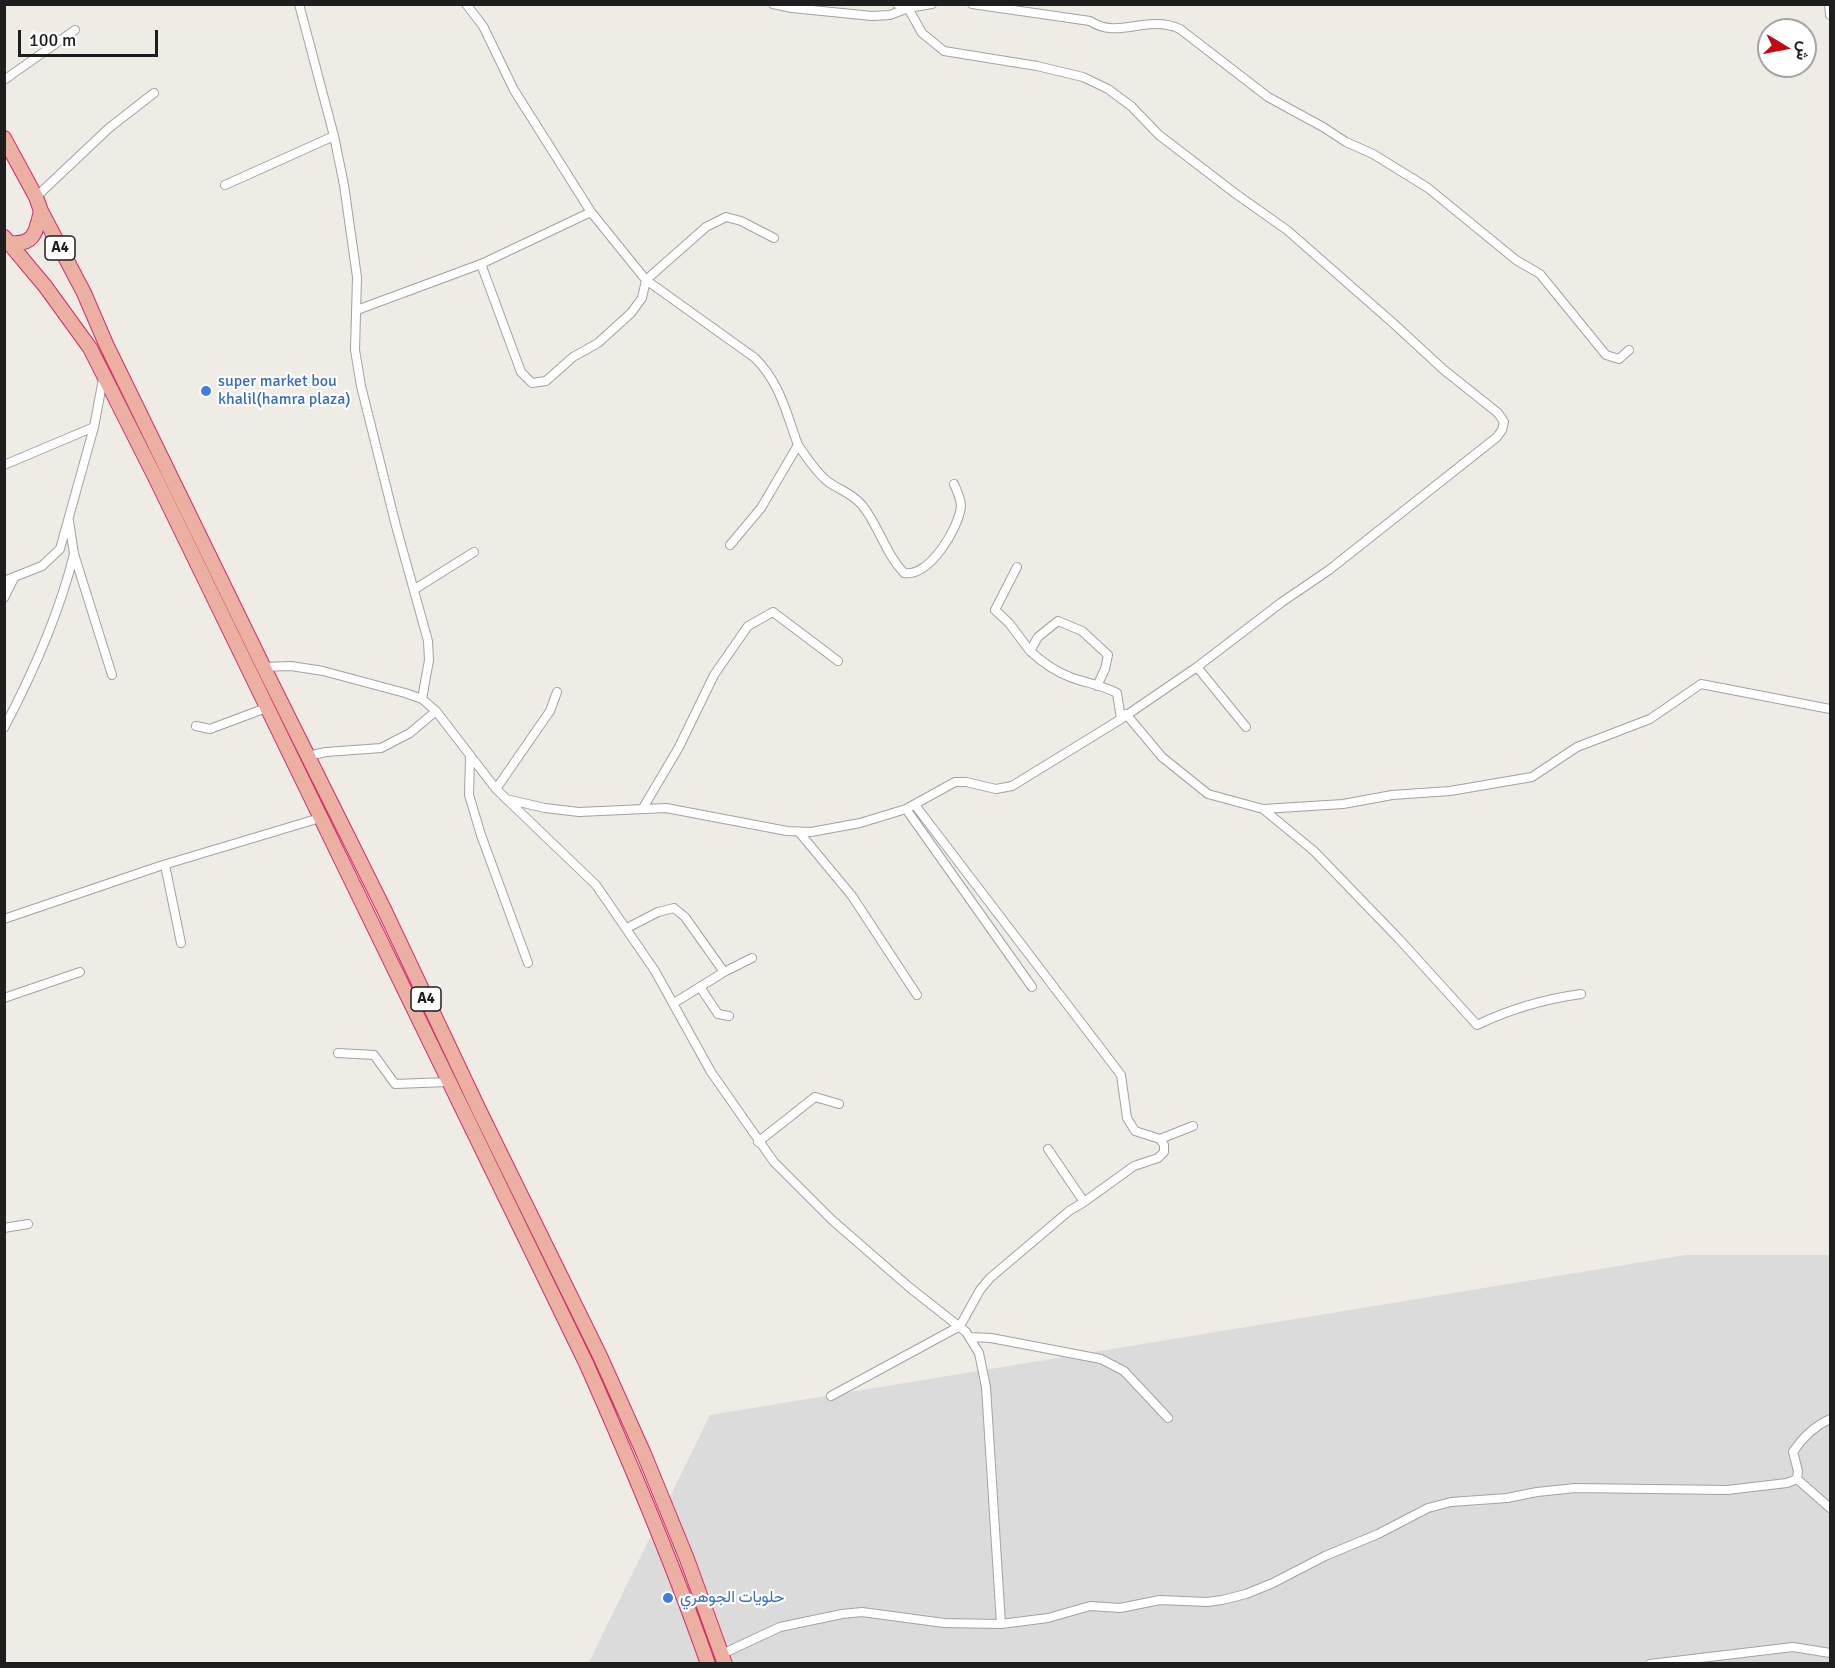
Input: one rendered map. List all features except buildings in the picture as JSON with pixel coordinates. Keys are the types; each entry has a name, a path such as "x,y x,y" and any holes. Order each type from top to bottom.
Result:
{"highway":[{"path":"4,138 8,150"},
{"name":"A4","path":"8,150 36,197 84,293 106,344 600,1356 644,1454 724,1659"},
{"path":"8,240 20,244 32,238 41,211"},
{"name":"A4","path":"8,240 90,348 104,375 586,1363 665,1548 708,1664"}],"street":[{"path":"299,4 334,136 354,251 357,277 355,350 361,386 428,641 429,660 422,699"},
{"path":"466,4 483,26 514,90 591,212 646,280 730,339 768,371 778,387 798,445 812,466 828,482 852,495 863,507 889,555 904,573 909,574 924,568 935,559 947,540 961,505 954,484"},
{"path":"773,4 792,9 872,16 890,15 908,8 932,4"},
{"path":"506,799 545,808 579,812 643,808 678,810 799,832 833,829 906,809 955,782 966,782 996,789 1012,786 1197,667 1282,602 1329,570 1497,437 1504,426 1502,417 1444,370 1287,230 1227,188 1159,135 1131,106 1108,89 1083,77 1037,66 944,51 922,33 908,8 897,4"},
{"path":"972,4 1090,21 1100,28 1162,23 1179,29 1268,97 1346,142 1373,154 1428,188 1516,260 1540,274 1606,355 1619,359 1629,350"},
{"path":"1829,4 1830,15"},
{"path":"4,80 75,30"},
{"path":"36,197 109,128 154,93"},
{"path":"225,185 334,136"},
{"path":"357,310 482,264 591,212"},
{"path":"482,264 521,372 532,383 538,384 546,381 573,357 598,343 623,321 642,298 646,280 706,227 726,217 741,221 774,238"},
{"path":"4,581 33,571 50,560 60,549 94,427 104,375"},
{"path":"4,465 94,427"},
{"path":"730,545 761,508 798,445"},
{"path":"69,520 74,554 112,675"},
{"path":"415,589 474,552"},
{"path":"4,728 43,651 60,605 74,554"},
{"path":"1017,567 995,610 1009,623 1030,651 1046,666 1117,693 1124,716 1162,757 1208,794 1263,809 1343,804 1392,795 1450,791 1532,777 1576,747 1650,719 1701,684 1830,709"},
{"path":"4,598 14,578"},
{"path":"643,808 679,747 714,675 748,626 772,612 838,661"},
{"path":"1030,651 1038,638 1058,621 1082,631 1108,655 1106,669 1098,686"},
{"path":"263,667 291,666 323,671 422,699 436,711 496,789 596,885 627,928 674,1003 711,1072 758,1142 782,1171 831,1220 971,1337 982,1362 986,1387 1001,1624"},
{"path":"1197,667 1246,727"},
{"path":"496,789 550,711 556,692"},
{"path":"196,726 210,729 266,708"},
{"path":"308,756 326,752 381,748 410,733 436,711"},
{"path":"470,758 469,795 481,835 528,963"},
{"path":"831,1396 960,1326 980,1290 990,1278 1069,1211 1134,1166 1158,1158 1164,1152 1164,1145 1160,1139 1135,1131 1127,1118 1121,1075 915,805"},
{"path":"906,809 1032,987"},
{"path":"1263,809 1314,851 1399,939 1477,1025 1521,1008 1558,997 1581,994"},
{"path":"4,919 165,865 320,818"},
{"path":"799,832 852,896 918,994"},
{"path":"165,865 181,943"},
{"path":"627,928 658,912 674,908 685,918 724,972"},
{"path":"674,1003 724,972 752,958"},
{"path":"4,998 80,972"},
{"path":"700,987 718,1014 729,1016"},
{"path":"339,1053 374,1056 395,1084 448,1082"},
{"path":"758,1142 815,1097 839,1104"},
{"path":"1160,1139 1193,1126"},
{"path":"1048,1149 1084,1202"},
{"path":"4,1228 28,1224"},
{"path":"971,1337 992,1338 1101,1359 1124,1371 1168,1418"},
{"path":"1797,1479 1798,1472 1793,1452 1804,1437 1830,1419"},
{"path":"724,1659 780,1628 843,1614 862,1612 944,1623 1001,1624 1048,1618 1090,1606 1120,1608 1160,1600 1207,1602 1235,1597 1273,1583 1428,1508 1450,1502 1507,1498 1575,1488 1727,1490 1786,1483 1797,1479"},
{"path":"1797,1479 1830,1508"},
{"path":"1650,1664 1793,1647 1830,1653"}],"shaded area":[{"path":"1685,1255 1830,1255 1830,1663 588,1664 710,1415"}],"place":[{"name":"super market bou khalil(hamra plaza)","path":"206,391"},
{"name":"حلويات الجوهري","path":"668,1598"}]}
